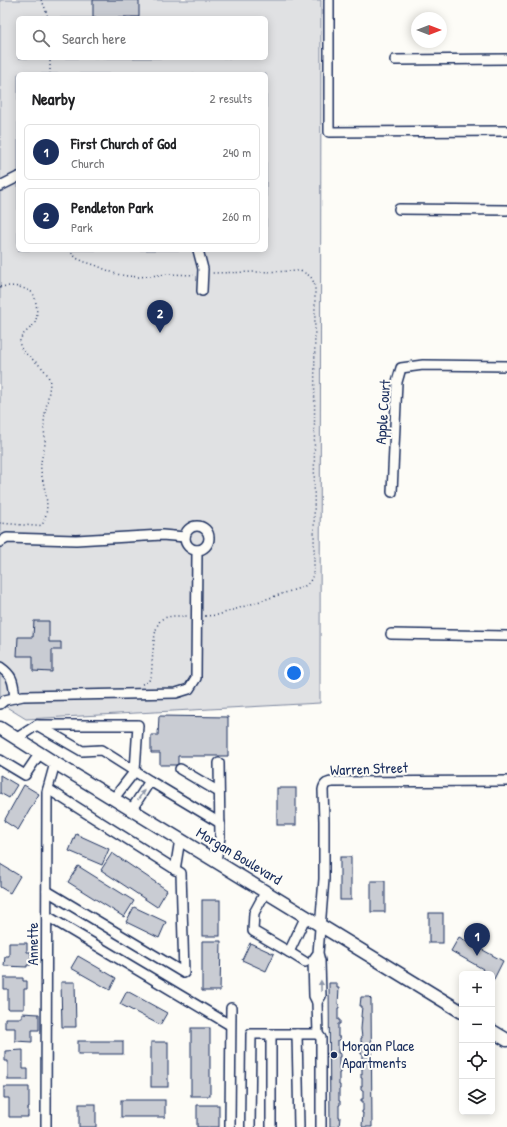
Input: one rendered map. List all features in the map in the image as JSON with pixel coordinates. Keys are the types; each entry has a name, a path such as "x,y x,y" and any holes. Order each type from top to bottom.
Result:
{"main road":[{"name":"Morgan Boulevard","path":"0,728 320,924 362,952 459,1010"},
{"path":"495,1033 507,1040"}],"street":[{"path":"329,0 329,132 507,132"},
{"path":"395,60 507,59"},
{"path":"0,186 16,178"},
{"path":"399,209 507,210"},
{"path":"199,252 203,269 202,291"},
{"name":"Apple Court","path":"392,492 397,382 401,368 423,366 507,366"},
{"path":"195,526 203,528 208,533 208,541 204,548 196,550 189,548 185,541 188,530 195,526"},
{"path":"0,542 7,538 76,540 162,535 185,537"},
{"path":"0,704 5,700 23,696 176,693 189,689 196,678 196,550"},
{"path":"391,634 507,636"},
{"path":"0,667 8,673 14,683 14,698"},
{"path":"37,725 82,751 101,750 220,823"},
{"path":"17,738 37,725 138,725 135,771 114,798"},
{"path":"0,760 25,775 40,753"},
{"name":"Annette","path":"46,1127 48,789 55,763"},
{"path":"216,861 220,837 219,763"},
{"path":"180,769 219,792"},
{"path":"132,809 150,781"},
{"name":"Warren Street","path":"320,924 324,879 323,790 324,785 327,782 507,781"},
{"path":"47,891 184,974 181,873 48,789"},
{"path":"175,870 180,839"},
{"path":"266,891 254,913 253,931 305,962"},
{"path":"47,916 230,1025"},
{"path":"289,952 306,916"},
{"path":"320,924 318,953 313,960 314,996 317,1002 318,1034 321,1038 322,1127"},
{"path":"230,1127 231,1008"},
{"path":"250,1127 251,1034 318,1034"},
{"path":"271,1034 271,1127"},
{"path":"297,1034 298,1127"}],"path":[{"path":"40,0 44,5 47,16"},
{"path":"50,60 50,72"},
{"path":"71,252 76,258 85,262 116,274 128,276 139,277 169,274 300,271 308,274 314,280 314,566 312,580 303,587 218,615 169,617 161,619 155,633 151,677 148,682 142,684"},
{"path":"0,286 15,286 33,293 36,301 36,321 22,335 20,339 20,346 23,351 45,371 50,378 50,383 44,424 45,443 40,461 47,504 44,522 42,526 0,523"}],"shaded area":[{"path":"0,0 321,0 320,703 26,719 0,703"}],"building":[{"path":"93,0 139,0 139,16 93,16"},
{"path":"34,621 49,621 49,642 61,642 61,650 52,650 52,672 33,671 33,656 17,656 18,637 33,637"},
{"path":"159,716 228,717 228,756 178,756 178,765 160,765 160,753 151,753 151,735 158,735"},
{"path":"0,775 17,785 9,798 0,793"},
{"path":"24,785 39,794 18,830 4,821"},
{"path":"277,788 296,788 296,825 277,825"},
{"path":"76,834 109,849 102,865 69,851"},
{"path":"112,853 167,890 157,907 101,870"},
{"path":"340,857 351,857 351,900 340,900"},
{"path":"0,864 20,876 10,893 0,887"},
{"path":"78,866 134,901 124,917 68,882"},
{"path":"371,881 385,881 385,912 371,912"},
{"path":"202,900 220,900 220,936 202,936"},
{"path":"134,907 166,922 159,938 126,922"},
{"path":"429,913 443,913 443,943 429,943"},
{"path":"459,937 503,961 495,977 495,971 482,971 483,969 451,951"},
{"path":"202,941 221,941 220,991 202,991"},
{"path":"9,943 27,943 27,952 31,952 31,965 27,965 27,967 4,966 5,956 9,956"},
{"path":"250,943 274,954 266,971 242,960"},
{"path":"78,956 116,978 110,990 71,968"},
{"path":"4,978 23,978 23,981 27,981 27,989 24,989 24,1009 8,1009 8,989 4,989"},
{"path":"61,982 75,982 76,1027 62,1027"},
{"name":"Morgan Place Apartments","path":"329,983 337,983 337,988 339,988 339,1127 330,1127"},
{"path":"127,991 167,1013 160,1025 120,1004"},
{"name":"Morgan Place Apartments","path":"361,997 369,997 371,999 372,1127 362,1126 363,1101 361,1101 361,1099 363,1099 363,1090 361,1090"},
{"path":"22,1013 39,1014 39,1030 32,1030 32,1042 15,1041 15,1028 5,1028 5,1018 22,1018"},
{"path":"191,1028 210,1028 210,1096 191,1096"},
{"path":"78,1041 123,1041 123,1054 78,1054"},
{"path":"151,1042 168,1042 168,1087 151,1087"},
{"path":"23,1050 23,1069 28,1069 28,1080 8,1080 8,1061 5,1061 5,1051"},
{"path":"4,1087 29,1087 28,1117 9,1117 9,1098 4,1098"},
{"path":"121,1100 165,1100 165,1117 121,1117"},
{"path":"79,1104 96,1104 96,1127 79,1127"},
{"path":"197,1105 219,1105 219,1127 197,1127"}],"place":[{"name":"Pendleton Park","path":"160,333"},
{"name":"First Church of God","path":"477,956"},
{"name":"Morgan Place Apartments","path":"334,1055"}]}
